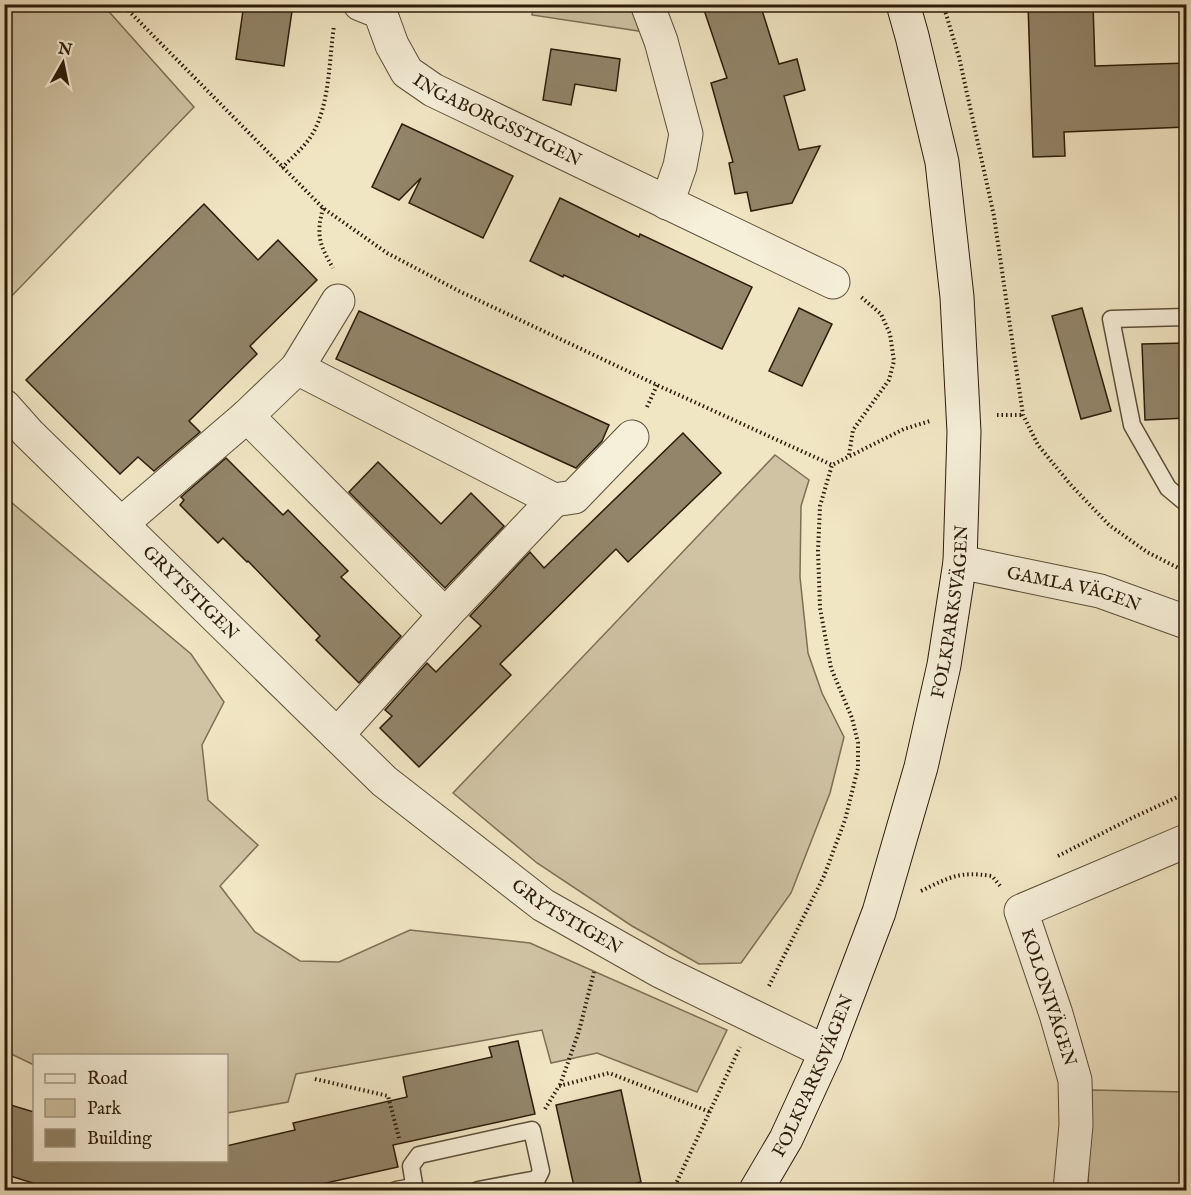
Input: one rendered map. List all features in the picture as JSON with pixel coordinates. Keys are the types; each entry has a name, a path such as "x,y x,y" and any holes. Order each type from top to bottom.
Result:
{"street":[{"path":"647,4 661,40 686,134 681,166 667,203"},
{"name":"FOLKPARKSVÄGEN","path":"756,1191 786,1139 826,1052 879,912 929,733 944,665 960,562 964,432 957,297 942,162 903,4"},
{"name":"INGABORGSSTIGEN","path":"348,10 380,12 392,45 407,72 433,90 833,282"},
{"path":"121,524 247,416 297,368 338,301"},
{"path":"297,368 554,500 574,497 632,437"},
{"name":"GRYTSTIGEN","path":"4,406 28,433 384,780 543,905 660,971 826,1052"},
{"path":"247,416 446,615"},
{"path":"337,735 554,500"},
{"name":"GAMLA VÄGEN","path":"960,562 1100,591 1186,622"},
{"name":"KOLONIVÄGEN","path":"1070,1191 1076,1125 1075,1080 1056,1014 1021,911 1186,841"}],"lane":[{"path":"1186,317 1111,319 1132,425 1168,488 1186,504"},
{"path":"408,1189 411,1166 419,1155 532,1130 541,1171 537,1179 478,1191"}],"path":[{"path":"122,4 323,208 387,253 459,291 657,386 832,465"},
{"path":"943,4 959,57 994,216 1023,415 1038,445 1109,525 1147,552 1186,572"},
{"path":"282,168 312,135 321,115 348,10"},
{"path":"323,208 317,229 324,253 334,272 338,301"},
{"path":"833,282 864,299 880,314 890,334 894,362 889,380 853,430 849,455"},
{"path":"993,415 1023,415"},
{"path":"673,1191 754,1017 824,876 845,820 858,768 858,743 852,718 831,668 820,608 818,550 820,506 832,465 904,429 939,419"},
{"path":"879,912 946,879 969,873 992,876 1021,911"},
{"path":"532,1130 559,1086 579,1031 602,938"},
{"path":"559,1086 609,1073 710,1112"},
{"path":"315,1078 388,1096 404,1155 411,1166"}],"green space":[{"path":"5,4 103,5 194,107 5,303"},
{"path":"534,5 634,5 645,32 532,15"},
{"path":"775,455 809,480 801,506 800,577 808,653 822,693 844,737 830,793 791,893 741,963 699,964 632,926 537,863 453,793"},
{"path":"5,497 191,654 224,702 202,745 208,800 258,845 220,886 255,932 300,961 339,962 410,930 530,943 727,1030 697,1092 597,1053 551,1063 542,1030 296,1074 288,1102 228,1113 228,1054 33,1054 33,1065 5,1051"},
{"path":"1091,1090 1186,1092 1186,1190 1088,1190"}],"building":[{"path":"244,4 293,4 284,66 236,59"},
{"path":"702,4 760,4 779,64 797,59 805,90 784,96 799,150 820,146 792,203 751,211 747,192 735,194 729,163 733,162 711,83 727,78"},
{"path":"1028,4 1093,4 1095,66 1186,63 1186,127 1064,132 1065,156 1033,157"},
{"path":"551,49 620,59 616,91 575,84 571,105 543,100"},
{"path":"402,124 513,176 483,238 409,203 421,178 399,200 372,187"},
{"path":"560,198 639,237 640,234 752,287 722,349 530,261"},
{"path":"204,204 258,260 278,240 317,280 250,346 257,354 189,421 200,432 154,471 138,457 120,474 26,380"},
{"path":"799,308 832,324 802,386 769,371"},
{"path":"1082,308 1111,411 1081,419 1052,316"},
{"path":"359,311 609,425 602,441 576,468 336,359"},
{"path":"1186,343 1186,418 1145,420 1142,344"},
{"path":"683,433 721,473 628,562 616,549 500,664 511,675 419,767 380,728 392,716 385,710 427,663 436,672 481,626 470,616 530,552 544,568"},
{"path":"226,458 283,515 288,510 348,571 341,577 401,636 359,683 316,640 320,636 248,561 223,538 218,543 180,505 184,500 181,497"},
{"path":"378,462 441,524 471,493 504,526 445,588 349,492"},
{"path":"518,1041 535,1114 393,1145 398,1167 308,1187 309,1191 58,1191 4,1174 4,1103 33,1112 33,1162 228,1162 228,1146 295,1130 293,1123 407,1097 403,1077 492,1057 489,1047"},
{"path":"621,1090 641,1182 604,1191 575,1191 556,1105"}]}
